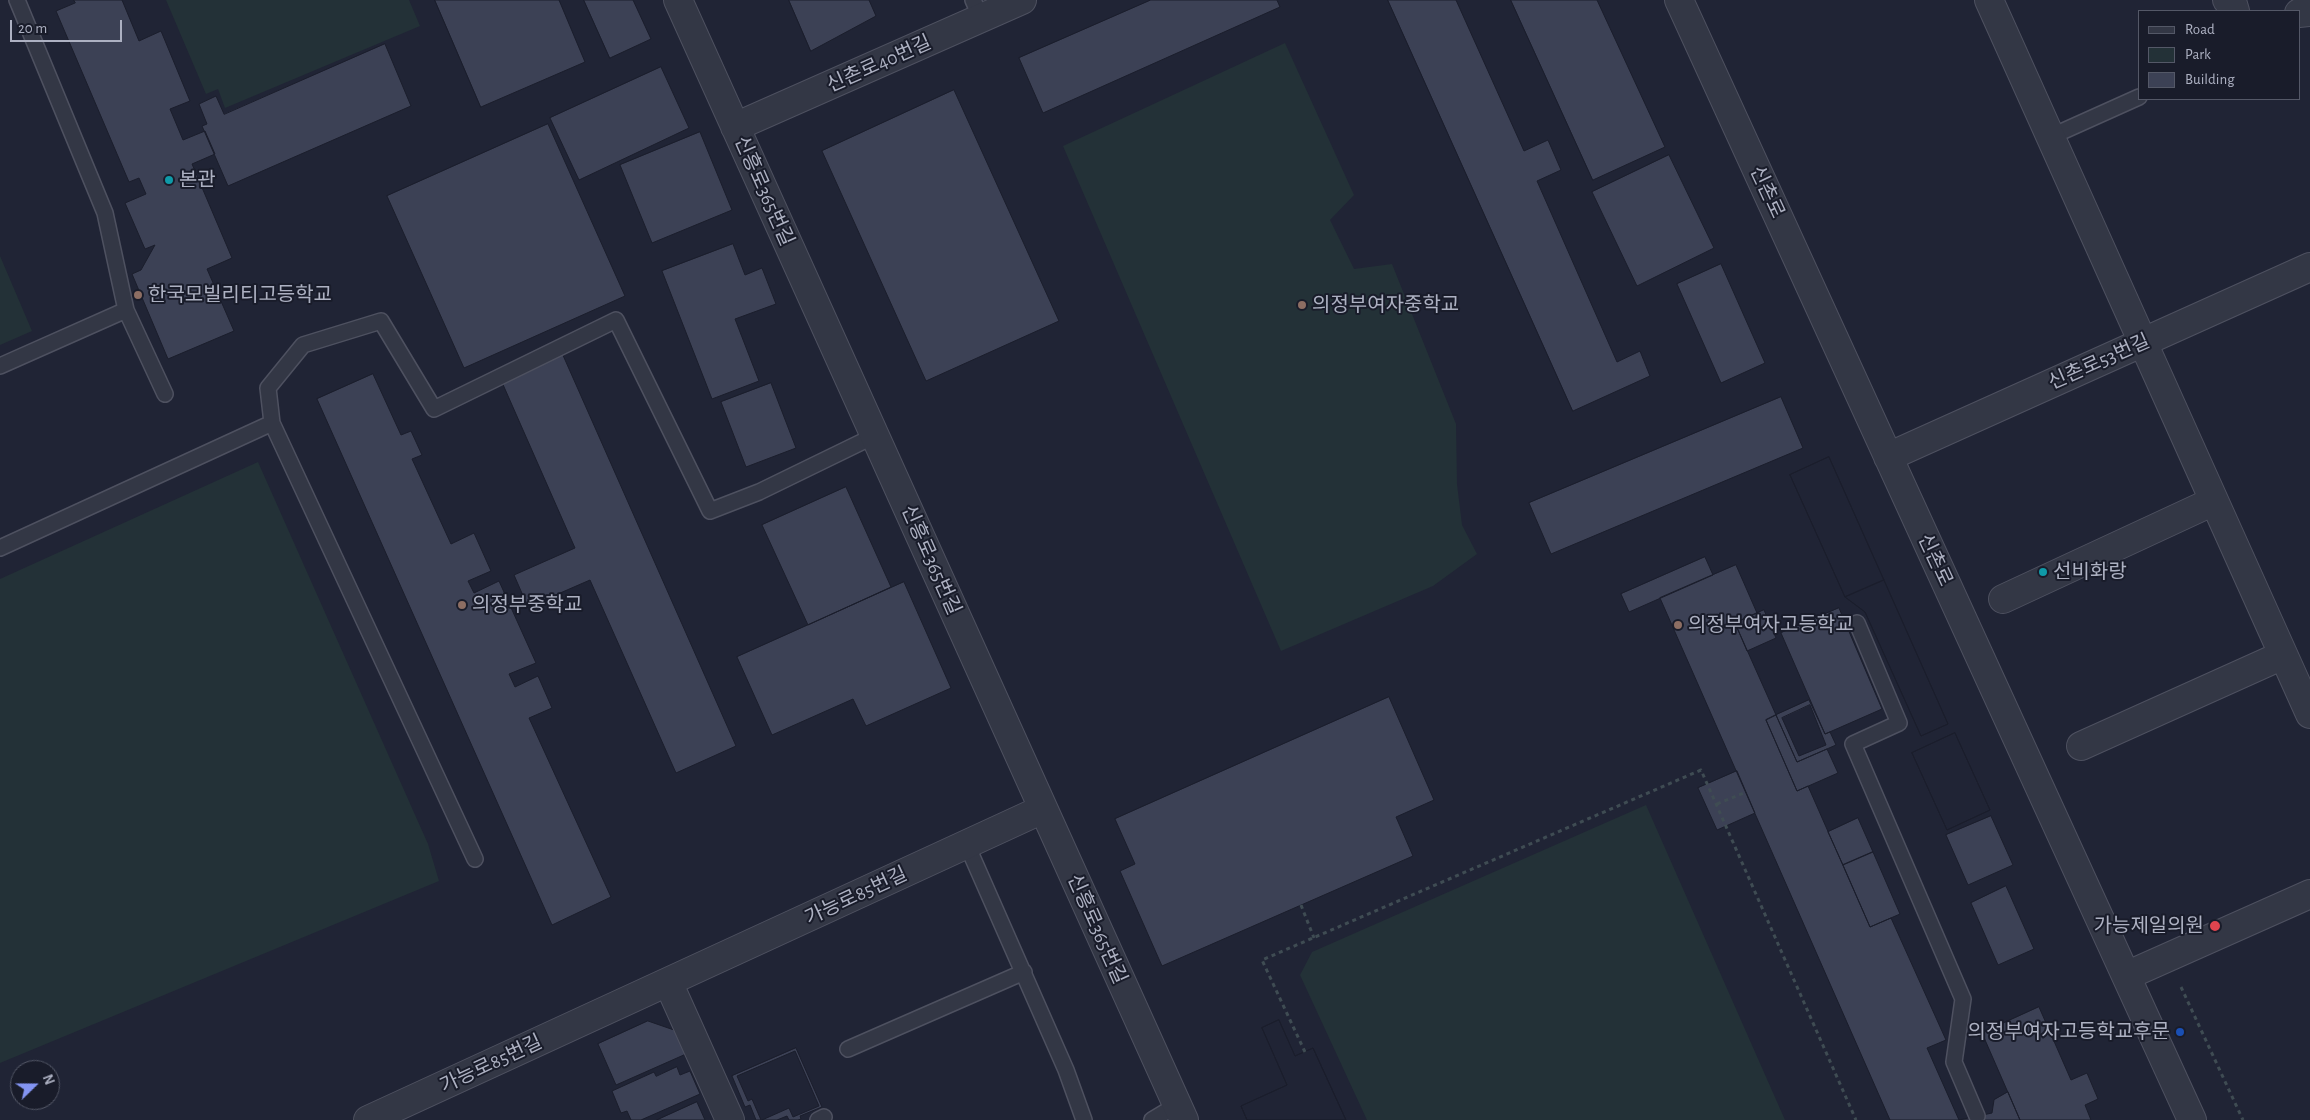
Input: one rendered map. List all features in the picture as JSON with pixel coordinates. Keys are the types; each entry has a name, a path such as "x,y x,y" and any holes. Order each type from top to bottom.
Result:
{"street":[{"name":"신흥로365번길","path":"678,0 1180,1113"},
{"name":"신촌로40번길","path":"735,127 977,9 1022,0"},
{"name":"신촌로","path":"1679,0 2192,1120"},
{"path":"1988,0 2310,714"},
{"path":"2308,0 2310,4"},
{"name":"신촌로53번길","path":"1888,457 2310,267"},
{"path":"2002,599 2214,502"},
{"path":"2081,746 2284,655"},
{"name":"가능로85번길","path":"368,1120 417,1110 668,982 1043,810"},
{"path":"2126,976 2310,894"},
{"path":"668,982 730,1120"}],"lane":[{"path":"17,0 105,213 126,310 164,394"},
{"path":"2050,137 2138,97"},
{"path":"0,366 126,310"},
{"path":"475,859 272,423 268,388 303,345 381,321 434,409 616,320 710,511 759,492 874,436"},
{"path":"0,548 272,423"},
{"path":"1858,623 1900,723 1853,744 1963,999 1954,1062 1977,1116"},
{"path":"967,845 1066,1070 1084,1120"},
{"path":"848,1050 1024,972"},
{"path":"1152,1120 1180,1113"}],"path":[{"path":"1305,1052 1262,960 1701,770 1856,1120"},
{"path":"1717,804 1746,792"},
{"path":"1301,905 1314,938"},
{"path":"2178,980 2243,1120"}],"green space":[{"path":"166,0 409,0 420,26 225,108 218,89 206,94"},
{"path":"1285,43 1354,195 1330,220 1354,269 1392,264 1456,424 1457,484 1462,525 1477,554 1433,586 1281,651 1063,146"},
{"path":"0,256 32,331 0,345"},
{"path":"258,462 428,844 439,881 0,1063 0,579"},
{"path":"1646,805 1785,1120 1367,1120 1300,975 1312,952"}],"building":[{"name":"본관","path":"74,0 122,0 139,41 161,31 190,101 170,109 183,140 205,131 215,154 192,164 232,258 207,269 234,331 168,359 132,274 141,270 155,245 145,249 125,203 146,194 139,178 129,182 56,11 75,3"},
{"path":"435,0 559,0 585,62 481,107"},
{"path":"584,0 633,0 651,39 610,58"},
{"path":"789,0 869,0 876,16 811,51"},
{"path":"1151,0 1277,0 1280,7 1043,113 1019,58"},
{"path":"1388,0 1456,0 1524,151 1548,140 1561,170 1537,181 1617,362 1640,351 1650,376 1573,411"},
{"path":"1511,0 1597,0 1665,147 1593,180"},
{"path":"385,44 411,106 228,186 202,126 207,124 199,104 216,96 224,114"},
{"path":"661,67 689,128 579,180 550,118"},
{"path":"954,90 1059,321 926,381 822,151"},
{"path":"548,124 625,296 464,368 387,196"},
{"path":"700,132 732,210 652,243 620,165"},
{"path":"1669,155 1714,248 1637,286 1592,192"},
{"path":"733,244 745,275 762,268 776,304 735,319 759,381 712,399 662,271"},
{"path":"1721,264 1765,363 1721,383 1677,284"},
{"path":"562,353 736,746 676,773 590,580 528,607 514,575 575,548 501,380"},
{"path":"373,374 401,435 411,431 422,455 412,459 451,544 474,533 491,571 468,581 474,593 499,581 536,663 509,674 515,687 538,676 552,708 529,718 611,897 552,925 317,399"},
{"path":"771,383 796,448 746,467 721,402"},
{"path":"1781,397 1803,448 1551,554 1529,503"},
{"path":"1829,457 1948,724 1921,736 1865,612 1845,597 1790,475"},
{"path":"1829,457 1884,580 1845,597 1790,475"},
{"path":"846,487 891,587 808,625 762,525"},
{"path":"1705,557 1713,575 1629,612 1621,594"},
{"path":"1736,565 1757,613 1735,623 1776,715 1766,720 1797,791 1808,786 1870,927 1891,918 1946,1040 1927,1048 1959,1120 1890,1120 1660,598"},
{"path":"1884,580 1948,724 1921,736 1865,612 1845,597"},
{"path":"904,582 951,688 866,726 853,699 772,735 737,657"},
{"path":"1839,608 1882,709 1825,734 1781,633"},
{"path":"1764,610 1776,638 1747,651 1735,623"},
{"path":"1389,697 1434,800 1396,817 1413,856 1162,966 1120,871 1135,864 1115,819"},
{"path":"1809,700 1825,734 1830,732 1836,745 1797,762 1776,715"},
{"path":"1810,705 1826,745 1799,756 1782,718"},
{"path":"1776,715 1797,762 1827,749 1838,773 1797,791 1766,720"},
{"path":"1955,733 1990,810 1947,830 1912,753"},
{"path":"1955,733 1990,810 1947,830 1912,753"},
{"path":"1737,771 1755,813 1717,830 1698,788"},
{"path":"1991,816 2013,865 1968,885 1946,835"},
{"path":"1858,818 1873,852 1843,865 1828,832"},
{"path":"1873,852 1900,914 1870,927 1843,865"},
{"path":"2006,886 2034,949 1998,965 1971,903"},
{"path":"2039,1007 2071,1080 2087,1073 2098,1099 2085,1105 2091,1120 2020,1120 1982,1033"},
{"path":"1279,1020 1295,1056 1313,1048 1346,1120 1247,1120 1241,1106 1287,1085 1262,1028"},
{"path":"1279,1020 1295,1056 1313,1048 1346,1120 1247,1120 1241,1106 1287,1085 1262,1028"},
{"path":"648,1021 674,1030 686,1054 616,1085 598,1044"},
{"path":"796,1048 822,1107 800,1116 801,1119 798,1120 789,1120 787,1116 777,1120 762,1120 789,1108 793,1117 819,1106 795,1051 737,1076 748,1101 752,1099 761,1120 756,1120 750,1105 745,1107 732,1076"},
{"path":"677,1067 680,1075 690,1071 700,1094 641,1120 631,1120 627,1111 621,1113 612,1091 654,1072 656,1076"},
{"path":"2008,1092 2020,1120 1959,1120 1992,1113 1994,1100"},
{"path":"697,1102 705,1120 657,1120"}],"place":[{"name":"본관","path":"169,180"},
{"name":"한국모빌리티고등학교","path":"138,295"},
{"name":"의정부여자중학교","path":"1302,305"},
{"name":"선비화랑","path":"2043,572"},
{"name":"의정부중학교","path":"462,605"},
{"name":"의정부여자고등학교","path":"1678,625"},
{"name":"가능제일의원","path":"2215,926"},
{"name":"의정부여자고등학교후문","path":"2180,1032"}]}
